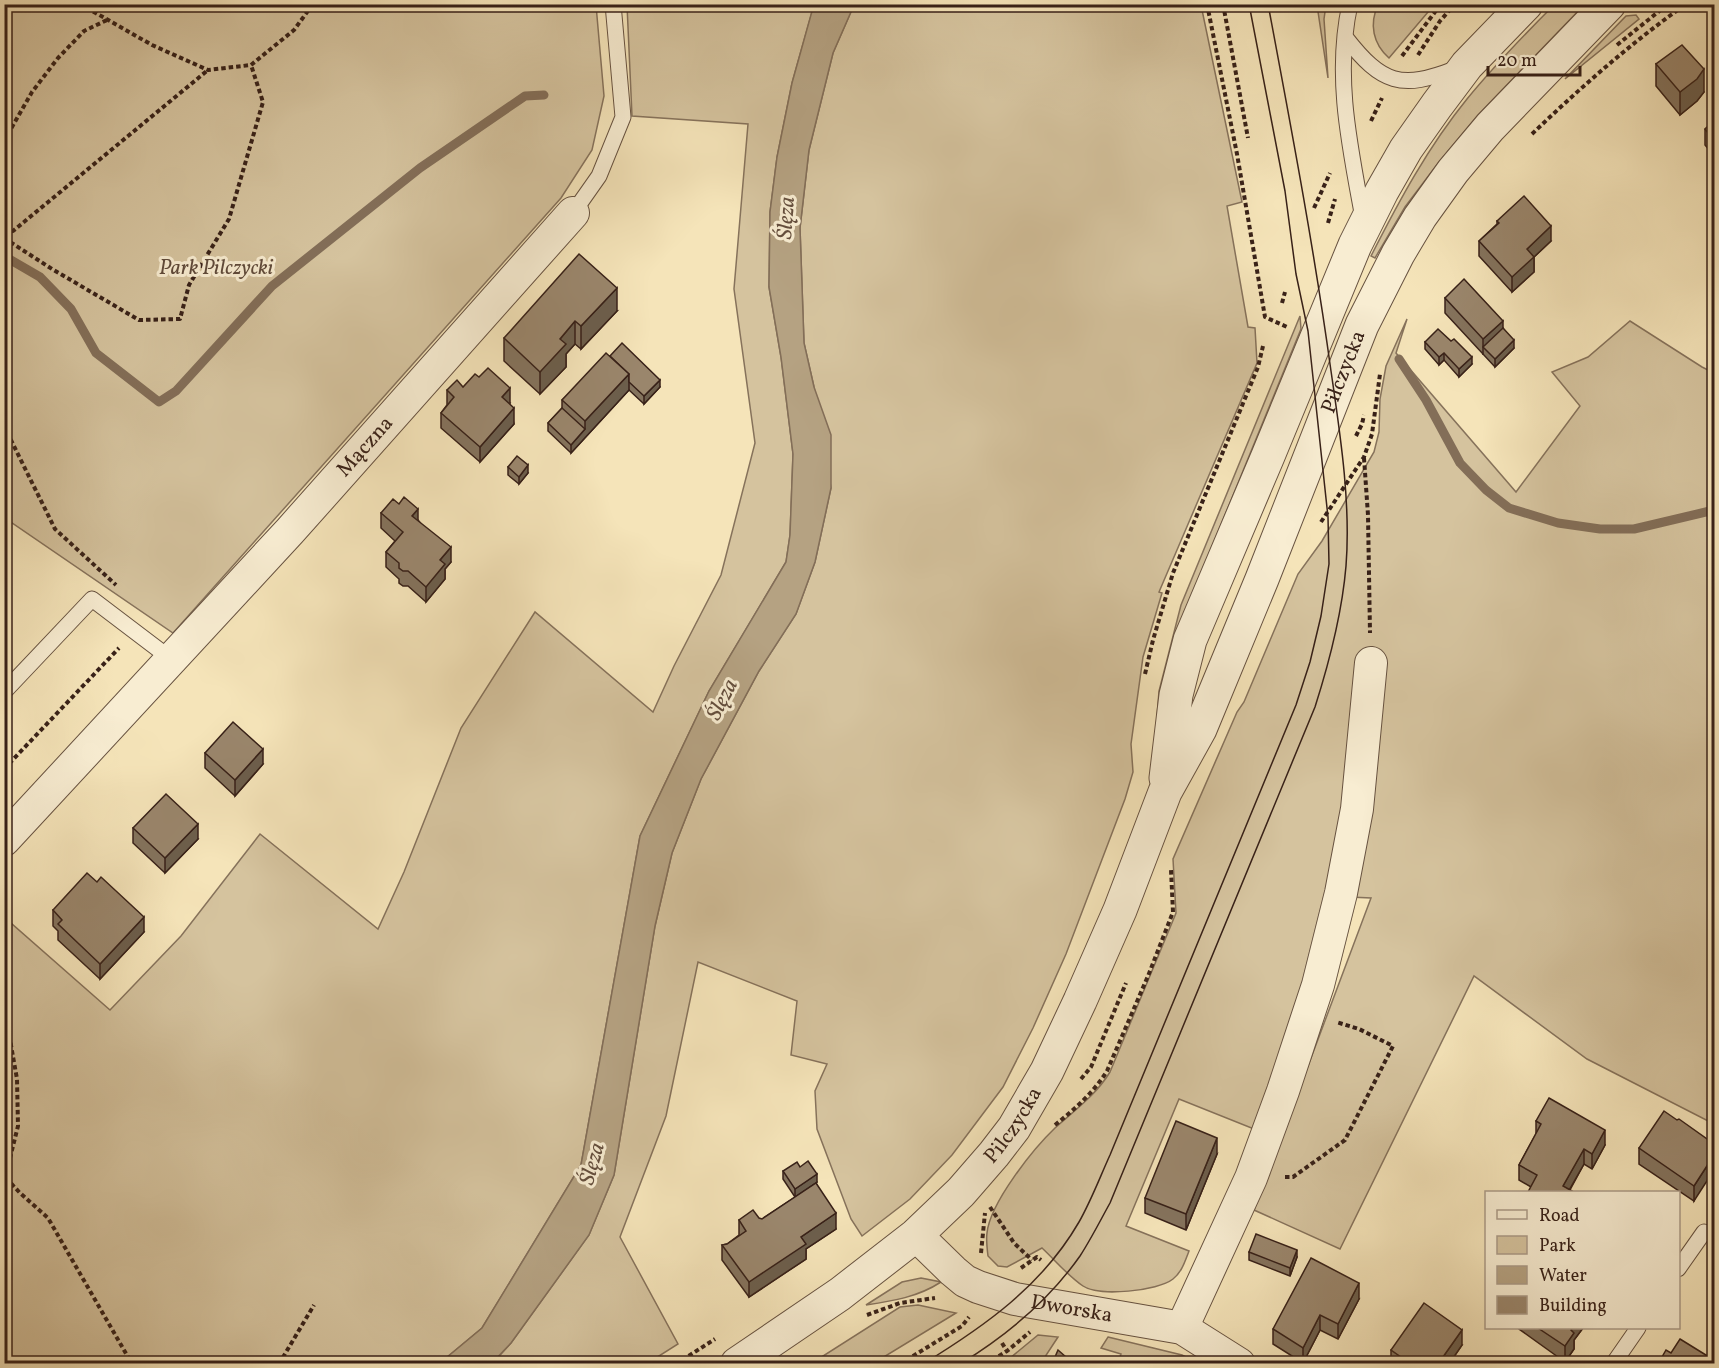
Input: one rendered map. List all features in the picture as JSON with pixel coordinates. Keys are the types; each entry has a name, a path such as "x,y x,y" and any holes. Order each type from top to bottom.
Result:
{"street":[{"name":"Pilczycka","path":"1165,792 1176,695 1190,640 1364,224 1406,149 1467,64 1526,4"},
{"name":"Pilczycka","path":"737,1364 840,1294 916,1235 939,1215 994,1154 1014,1128 1036,1090 1080,1000 1120,910 1165,792 1200,729 1362,325 1398,254 1420,217 1490,127 1610,4"},
{"name":"Mączna","path":"4,840 321,496 573,213"},
{"path":"1182,1328 1251,1178 1309,1014 1341,893 1357,809 1371,663"},
{"name":"Dworska","path":"916,1235 965,1281 996,1294 1038,1304 1182,1328 1239,1364"}],"lane":[{"name":"Mączna","path":"573,213 599,176 623,117 613,4"},
{"path":"1350,4 1342,79 1350,148 1364,224"},
{"path":"1346,38 1365,62 1400,81 1411,82 1432,78 1467,64"},
{"path":"4,692 92,599 171,659"},
{"path":"1680,1266 1704,1232"},
{"path":"1612,1364 1637,1329"}],"path":[{"path":"80,4 152,45 208,70 251,65 294,30 313,4"},
{"path":"1207,4 1237,154 1265,316 1288,328"},
{"path":"1223,4 1248,138"},
{"path":"1395,64 1441,4"},
{"path":"1417,57 1440,21 1455,4"},
{"path":"1608,53 1668,4"},
{"path":"1531,134 1570,97 1658,24 1686,4"},
{"path":"4,141 32,92 58,58 84,31 108,20"},
{"path":"4,238 139,320 180,319 189,285 229,219 263,102 251,65"},
{"path":"4,232 13,231 208,70"},
{"path":"1371,122 1384,95"},
{"path":"1314,208 1333,166"},
{"path":"1326,229 1337,191"},
{"path":"1282,303 1285,292"},
{"path":"1143,686 1153,640 1173,573 1258,367 1263,346"},
{"path":"1371,663 1368,515 1364,457 1372,434 1375,397 1382,364"},
{"path":"1350,445 1362,424 1364,411"},
{"path":"4,426 56,529 124,592"},
{"path":"4,769 135,631"},
{"path":"4,1006 16,1079 18,1126 5,1178 48,1218 132,1364"},
{"path":"1251,1178 1293,1177 1345,1140 1393,1046 1359,1029 1309,1014"},
{"path":"980,1264 987,1203 1014,1243 1032,1260"},
{"path":"864,1317 900,1302 946,1296"},
{"path":"279,1364 314,1305"},
{"path":"900,1364 962,1326 975,1310"},
{"path":"986,1364 1007,1351"},
{"path":"4,1359 7,1364"},
{"path":"1048,1364 1050,1360 1058,1364"}],"green space":[{"path":"1378,4 1434,5 1389,58 1379,46 1374,33 1373,26"},
{"name":"Park Pilczycki","path":"4,5 596,5 604,96 592,150 561,198 173,633 5,518"},
{"path":"627,5 814,5 792,83 777,157 770,212 769,287 781,357 793,454 790,535 786,562 709,691 640,836 581,1165 482,1328 440,1363 5,1363 4,917 110,1010 181,936 260,834 378,929 404,872 461,728 535,612 653,712 721,575 755,443 734,289 748,124 632,116"},
{"path":"854,5 1201,5 1242,202 1227,206 1248,327 1255,328 1257,363 1159,592 1162,593 1143,657 1131,744 1133,772 1125,799 1066,954 1033,1028 1003,1087 952,1155 910,1199 862,1236 851,1219 817,1129 815,1091 827,1064 791,1055 797,1001 698,962 666,1116 620,1237 678,1344 648,1363 492,1364 511,1343 589,1235 614,1175 655,926 672,853 701,779 759,671 796,614 815,562 831,488 804,343 800,228 809,150 833,53"},
{"path":"1317,5 1326,5 1324,19 1328,78"},
{"path":"1554,5 1584,5 1478,115 1405,207 1375,258 1371,256 1392,215 1439,136 1498,63"},
{"path":"1636,15 1639,19 1565,79 1626,16"},
{"path":"1300,316 1301,329 1187,608 1153,768 1159,691 1181,605"},
{"path":"1407,319 1396,353 1516,492 1580,406 1552,372 1588,357 1630,321 1714,373 1714,1124 1587,1059 1474,976 1340,1249 1254,1210 1371,898 1349,897 1333,893 1254,1129 1179,1099 1126,1226 1189,1251 1176,1276 1155,1287 1142,1289 1115,1292 1091,1289 1072,1278 1042,1248 1007,1267 998,1266 988,1256 987,1236 990,1221 1004,1192 1036,1149 1055,1128 1092,1095 1110,1072 1176,913 1173,859 1237,712 1244,702 1298,574 1322,541 1374,452 1379,432 1380,399 1386,366"},
{"path":"921,1278 941,1282 914,1295 866,1305 902,1282"},
{"path":"918,1305 956,1313 874,1363 812,1363 900,1307"},
{"path":"1038,1335 1058,1337 1041,1363 1004,1363"},
{"path":"1108,1337 1182,1355 1198,1363 1118,1363 1121,1354 1101,1348"}],"water":[{"name":"Ślęza","path":"814,4 854,5 833,53 809,150 800,228 804,343 814,387 831,435 831,488 815,562 796,614 759,671 701,779 672,853 655,926 614,1175 589,1235 511,1343 492,1363 440,1363 482,1328 581,1165 640,836 709,691 786,562 790,535 793,454 781,357 769,287 770,212 777,157 792,83"}],"building":[{"path":"1682,45 1704,69 1697,79 1680,92 1656,64"},
{"path":"1714,121 1714,141 1705,129"},
{"path":"1524,196 1551,226 1527,249 1534,257 1512,277 1479,241"},
{"path":"579,254 617,288 581,326 575,321 560,339 566,344 540,372 504,338"},
{"path":"1464,279 1503,321 1483,339 1445,298"},
{"path":"1503,328 1514,340 1495,359 1483,347"},
{"path":"1438,329 1451,341 1454,339 1472,357 1459,369 1444,353 1439,357 1425,342"},
{"path":"622,343 660,380 644,396 629,382 629,374 610,356"},
{"path":"606,353 629,374 585,421 562,400"},
{"path":"488,368 510,388 502,397 514,408 480,447 441,413 454,397 447,390 457,380 463,387 475,374 479,377"},
{"path":"562,408 585,429 571,445 548,423"},
{"path":"517,456 528,465 519,477 508,467"},
{"path":"404,497 418,509 412,516 451,547 440,560 445,564 426,587 408,571 399,568 399,563 386,552 403,532 381,513 393,499 399,504"},
{"path":"233,722 263,749 235,780 205,753"},
{"path":"166,794 198,824 165,858 133,828"},
{"path":"87,873 97,882 101,877 144,917 100,964 58,924 62,920 53,910"},
{"path":"1549,1098 1605,1130 1592,1154 1584,1149 1563,1186 1572,1191 1529,1191 1537,1175 1519,1165 1541,1124 1536,1121"},
{"path":"1664,1111 1714,1144 1714,1155 1694,1186 1639,1148"},
{"path":"1176,1121 1217,1138 1186,1214 1145,1198"},
{"path":"808,1161 817,1174 795,1189 783,1171 797,1162 800,1167"},
{"path":"816,1183 836,1213 801,1237 806,1244 749,1282 722,1245 746,1231 739,1220 753,1210 762,1219"},
{"path":"1256,1234 1297,1250 1290,1268 1249,1252"},
{"path":"1311,1258 1359,1283 1338,1324 1320,1315 1303,1348 1273,1329"},
{"path":"1424,1303 1462,1330 1438,1364 1411,1364 1391,1350"},
{"path":"1540,1329 1572,1329 1574,1333 1565,1346"},
{"path":"1680,1339 1714,1360 1714,1364 1658,1364 1666,1350 1671,1353"},
{"path":"1058,1350 1074,1364 1052,1364"}],"waterway":[{"path":"4,256 40,277 71,309 96,353 159,402 176,391 272,286 420,168 525,96 544,95"},
{"path":"1399,359 1426,400 1460,463 1486,490 1509,508 1558,523 1600,529 1634,529 1714,510"}],"tram line":[{"path":"923,1364 990,1319 1030,1285 1048,1266 1079,1222 1110,1155 1296,705 1310,662 1321,616 1329,564 1328,517 1308,331 1296,274 1285,191 1249,4"},
{"path":"960,1364 994,1342 1055,1288 1080,1256 1110,1203 1315,707 1335,637 1346,566 1347,518 1344,468 1317,279 1268,4"}]}
